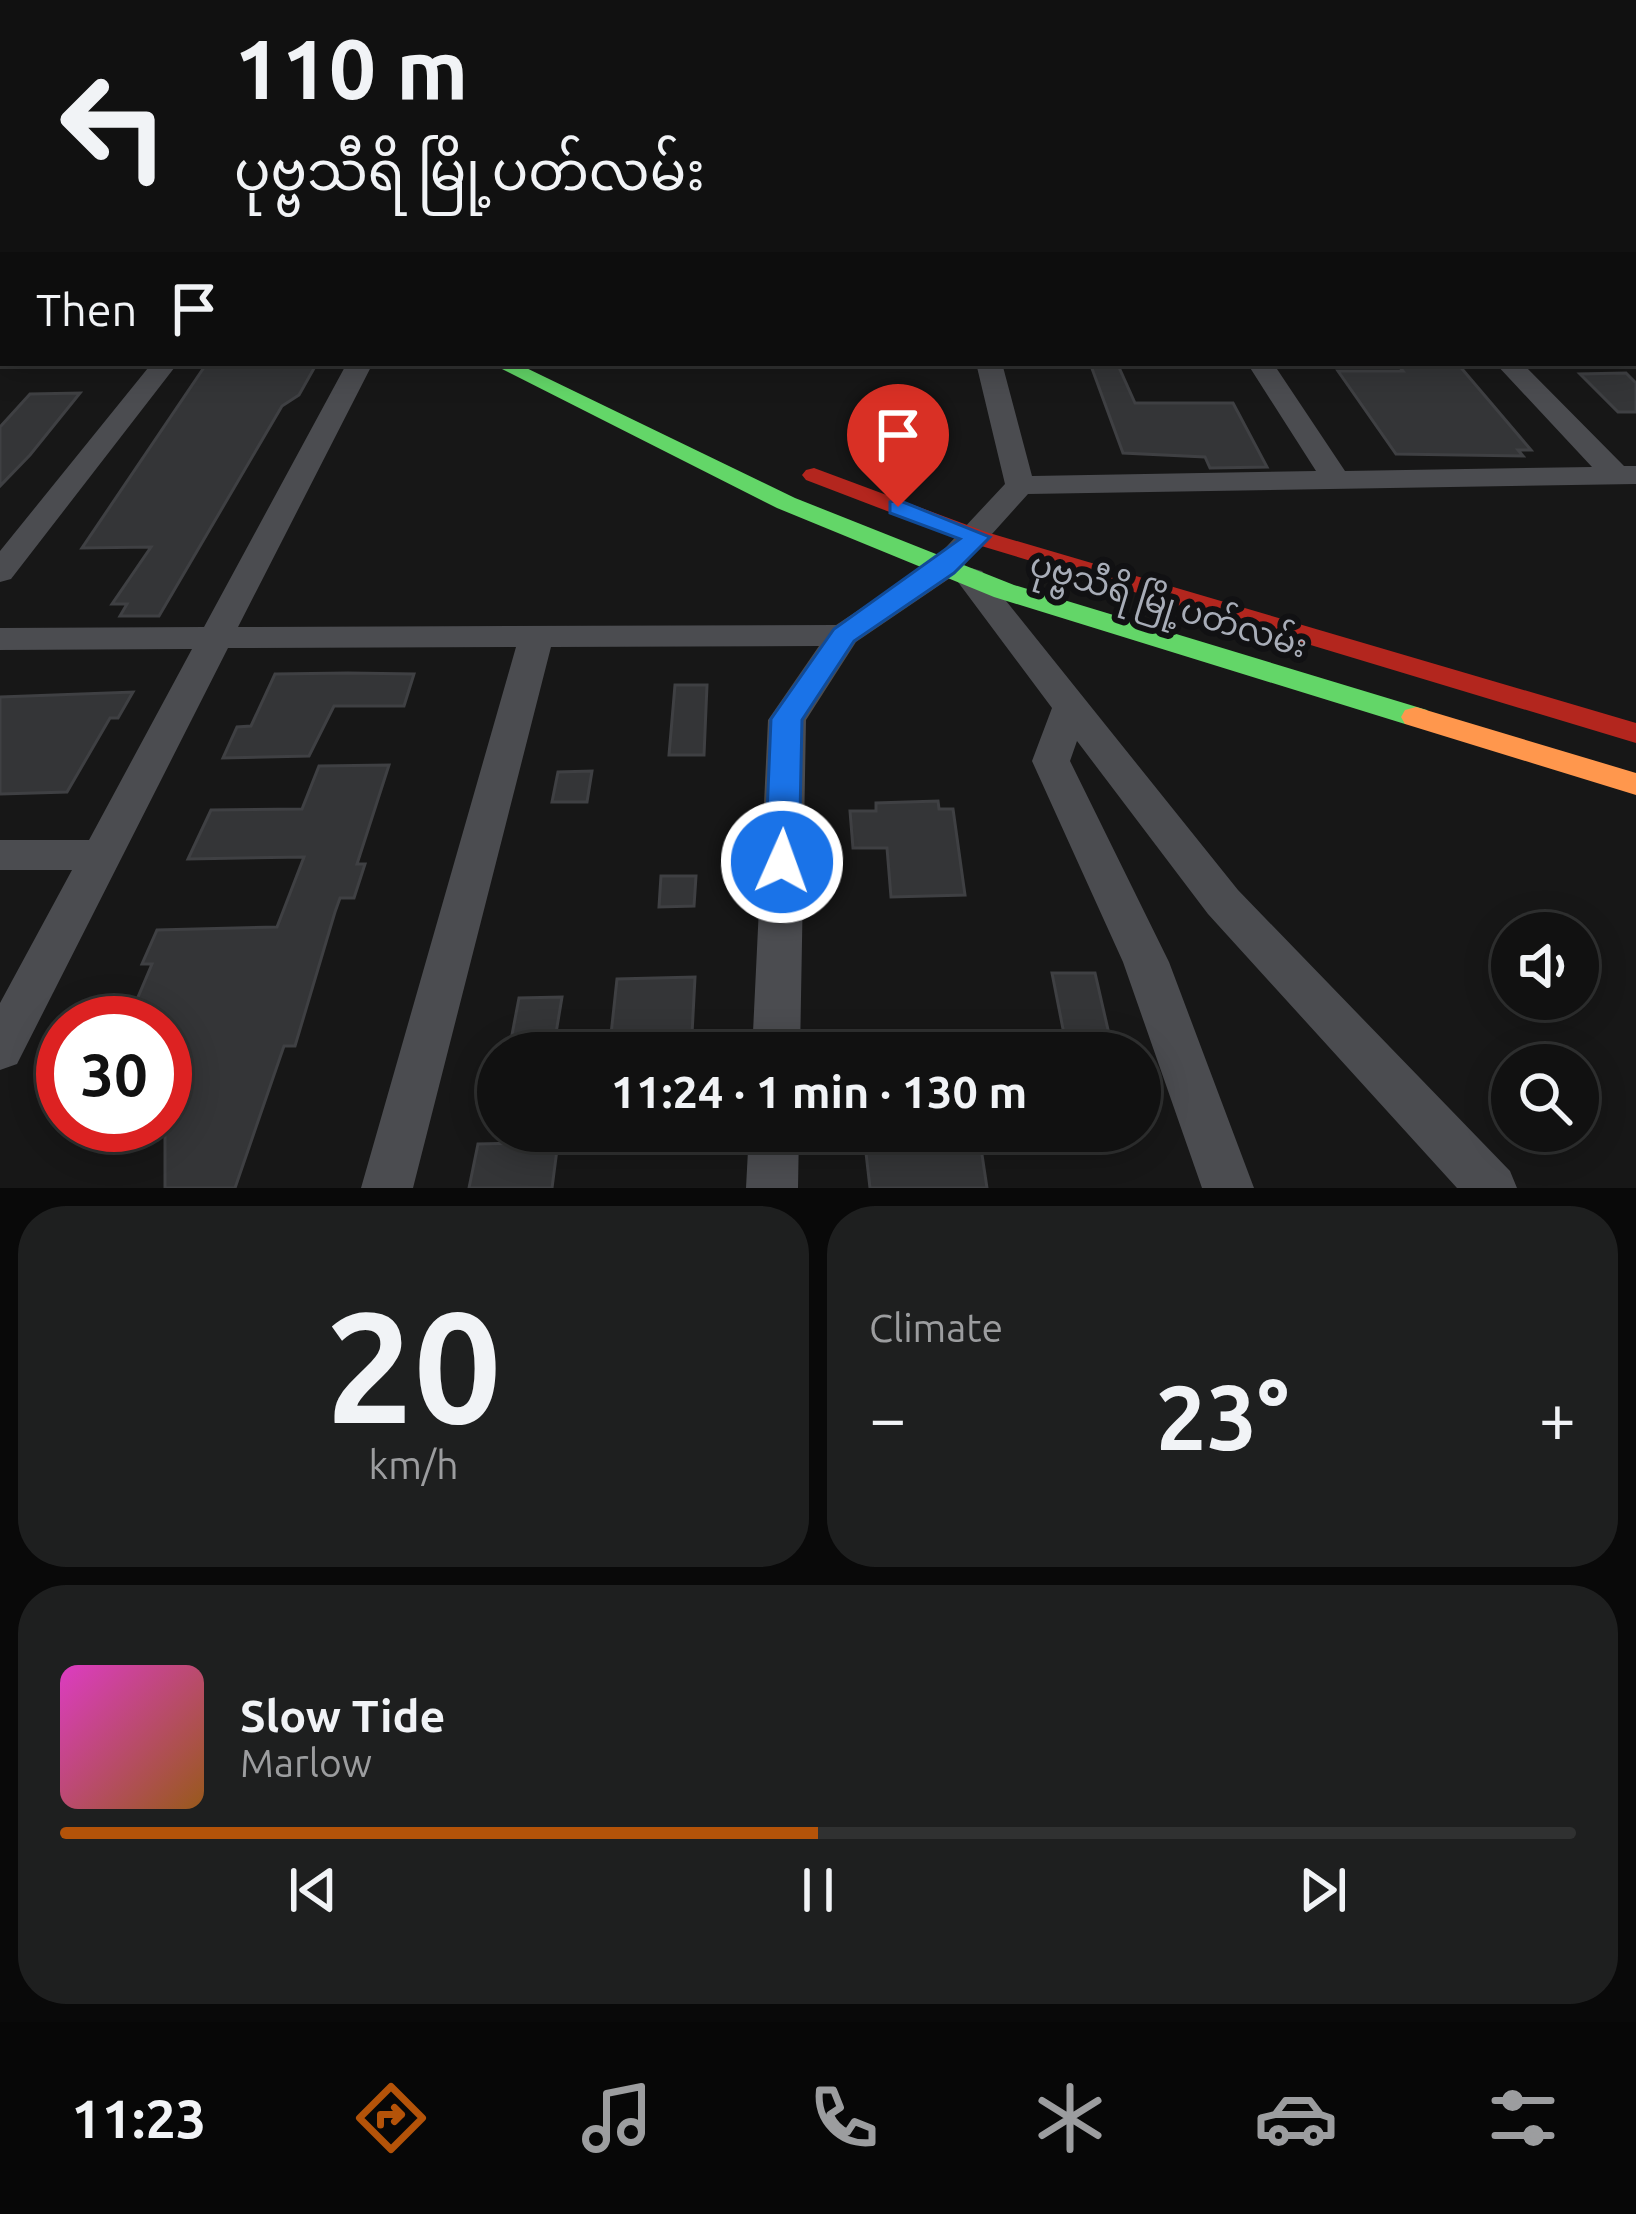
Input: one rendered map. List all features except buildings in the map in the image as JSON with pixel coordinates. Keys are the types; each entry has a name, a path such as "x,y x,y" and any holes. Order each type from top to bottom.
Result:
{"main road":[{"name":"ပုဗ္ဗသီရိ မြို့ပတ်လမ်း","path":"506,366 786,503 1636,784"},
{"name":"ပုဗ္ဗသီရိ မြို့ပတ်လမ်း","path":"780,462 964,561 1636,733"}],"street":[{"path":"0,572 163,366"},
{"path":"0,1048 357,366"},
{"path":"990,366 1020,485"},
{"path":"1262,366 1337,481"},
{"path":"1511,366 1626,475"},
{"path":"1020,485 1626,475"},
{"path":"777,1032 787,719 844,635 964,561 1020,485"},
{"path":"964,561 1223,902 1491,1188"},
{"path":"387,1188 537,635"},
{"path":"0,639 844,635"},
{"path":"1071,707 1052,761 1146,962 1228,1188"},
{"path":"0,855 103,855"},
{"path":"772,1188 773,1152"}],"traffic: fast":[{"path":"506,366 786,503 1004,591 1416,717"}],"traffic: slow":[{"path":"1416,717 1636,784"}],"traffic: jam":[{"path":"814,475 977,537 1636,733"}],"route":[{"path":"782,862 787,719 844,635 944,567 977,537 898,507"}]}
